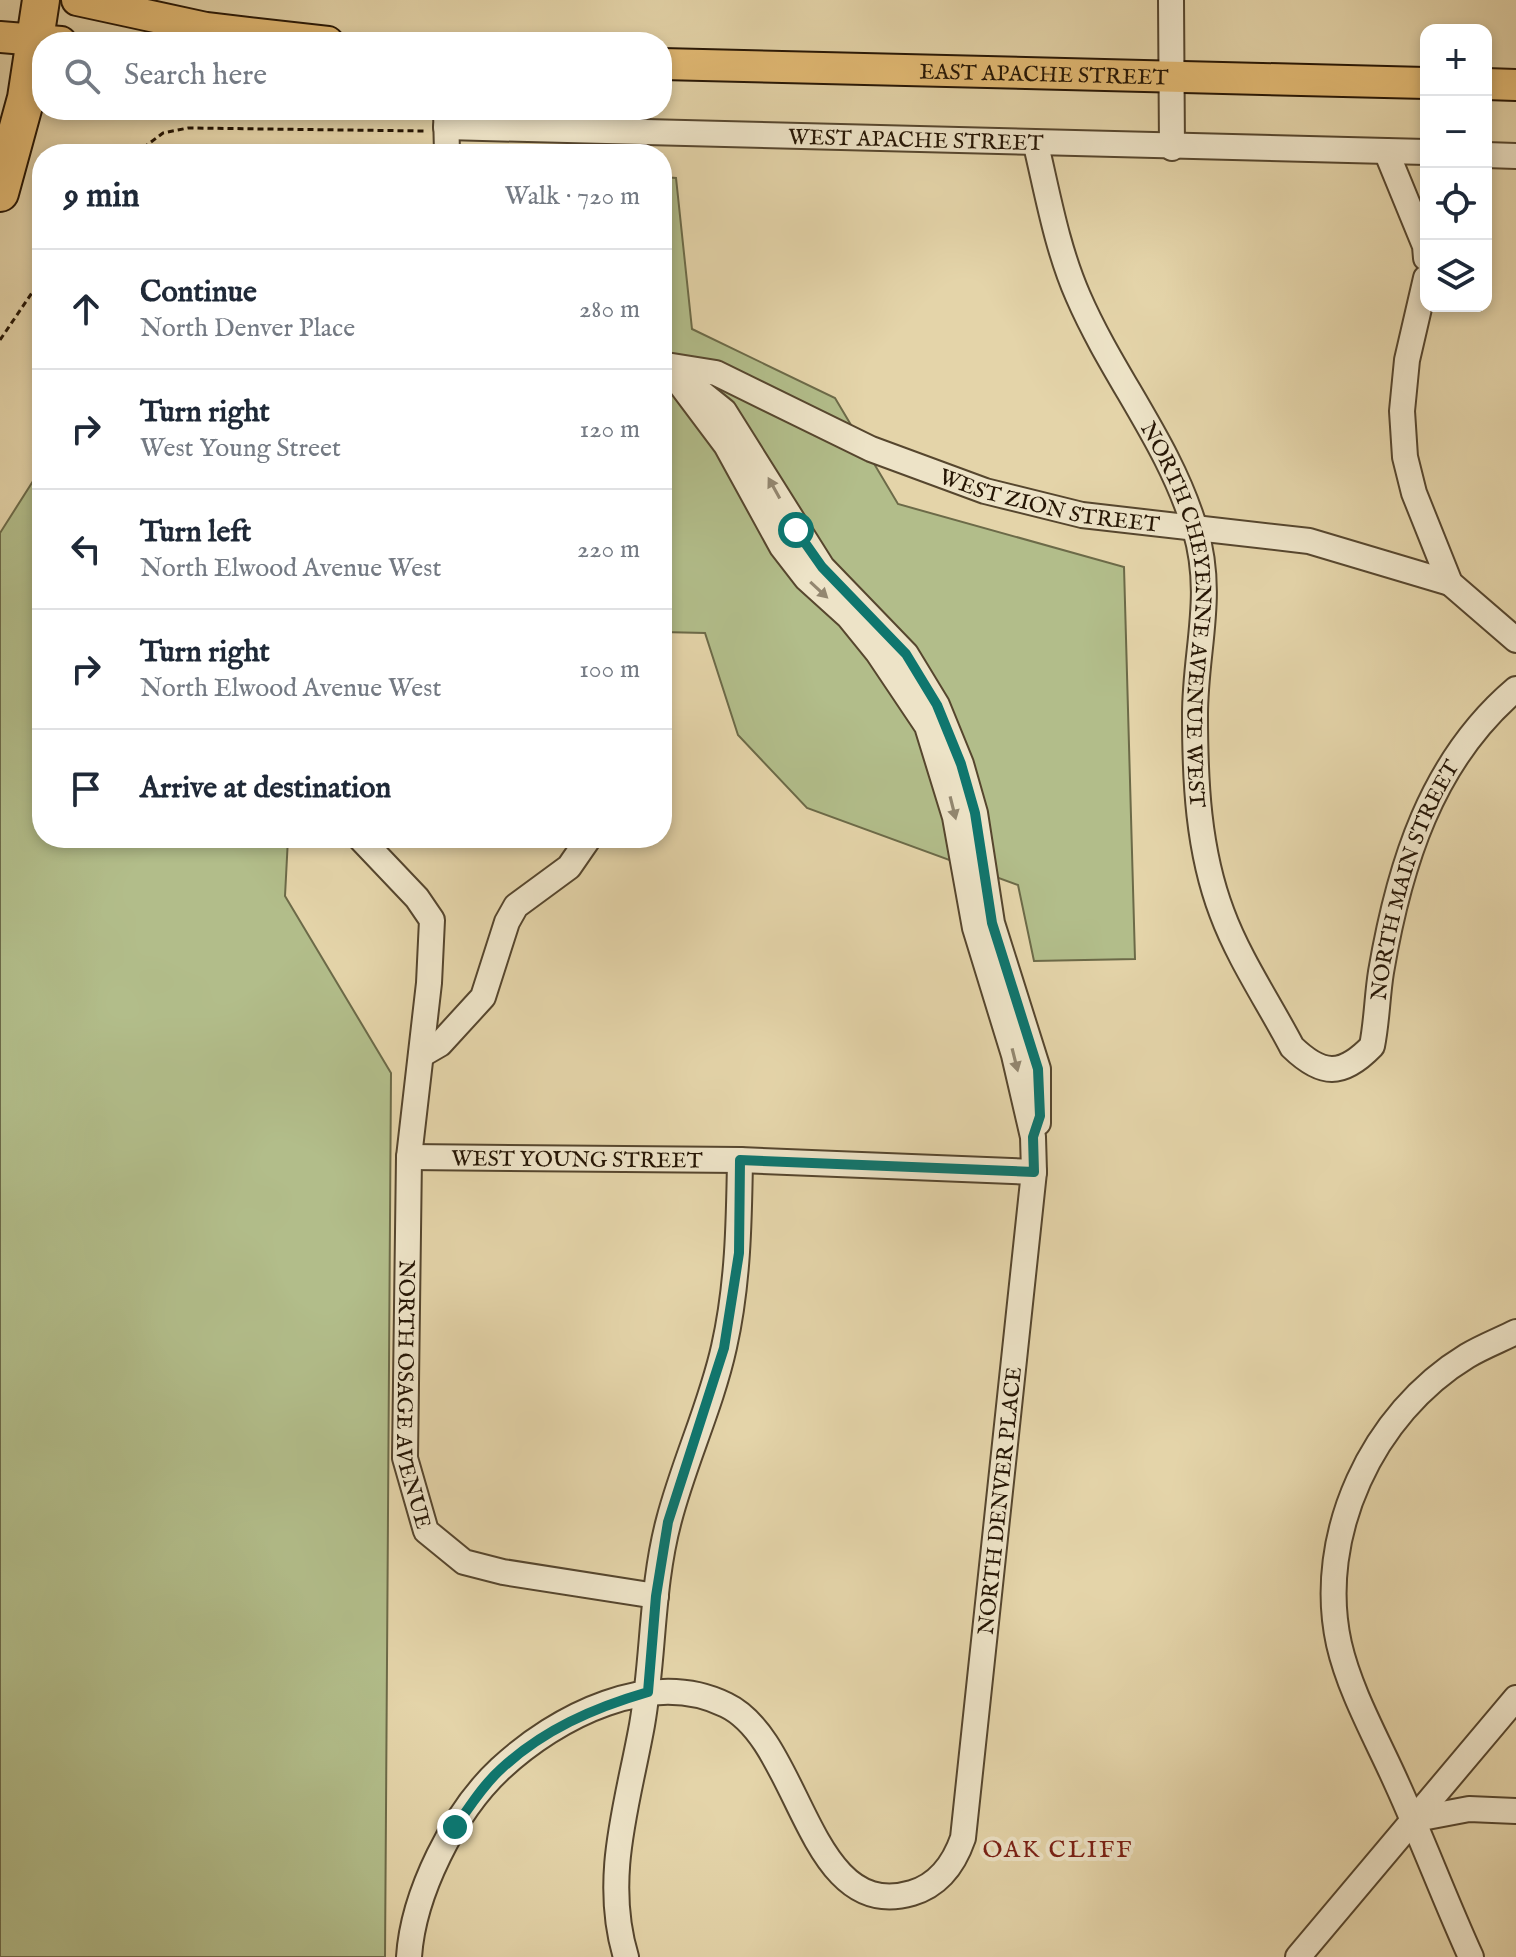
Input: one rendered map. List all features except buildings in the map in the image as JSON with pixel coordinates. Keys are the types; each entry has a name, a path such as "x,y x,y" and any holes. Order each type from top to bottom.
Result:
{"highway":[{"path":"34,32 41,0"},
{"path":"0,193 32,97"}],"main road":[{"path":"77,0 206,28 241,32"},
{"name":"EAST APACHE STREET","path":"672,64 1420,83"},
{"path":"1492,84 1516,85"}],"street":[{"path":"1171,0 1172,148"},
{"path":"446,120 447,144"},
{"name":"WEST APACHE STREET","path":"469,120 1036,145 1386,151"},
{"name":"NORTH CHEYENNE AVENUE WEST","path":"1036,145 1060,249 1079,298 1106,351 1158,437 1195,528 1205,571 1204,637 1195,710 1201,832 1222,913 1292,1047 1309,1063 1327,1071"},
{"path":"1420,152 1386,151 1423,240"},
{"path":"1492,155 1516,156"},
{"path":"1420,304 1407,360 1402,411 1405,457 1414,493 1450,583 1516,640"},
{"name":"WEST ZION STREET","path":"672,365 716,373 871,449 985,491 1082,515 1309,541 1450,583"},
{"name":"NORTH DENVER PLACE","path":"648,1692 698,1694 729,1706 745,1717 770,1747 826,1859 852,1885 869,1893 907,1895 926,1889 956,1859 965,1823 1034,1172 1033,1137 1040,1116 1038,1069 992,923 975,813 961,764 937,705 906,654 822,567 724,411 672,369"},
{"name":"NORTH MAIN STREET","path":"1327,1071 1358,1060 1372,1046 1393,911 1423,815 1454,755 1516,689"},
{"name":"NORTH OSAGE AVENUE","path":"370,848 417,898 432,920 409,1157 405,1458 426,1531 464,1562 656,1596"},
{"path":"421,1055 440,1044 483,997 507,922 516,906 569,867 582,848"},
{"name":"WEST YOUNG STREET","path":"409,1157 740,1160 1034,1172"},
{"path":"626,1957 617,1928 615,1876 620,1823 648,1692 656,1596 668,1522 724,1348 739,1253 740,1160"},
{"path":"1471,1957 1347,1671 1336,1620 1336,1581 1342,1532 1362,1474 1382,1437 1436,1379 1467,1356 1516,1332"},
{"path":"409,1957 411,1935 427,1884 455,1827 499,1770 553,1729 608,1704 648,1692"},
{"path":"1298,1957 1516,1698"},
{"path":"1411,1820 1469,1809 1516,1811"}],"path":[{"path":"148,144 163,133 188,128 429,131 445,120"},
{"path":"0,340 32,293"}],"green space":[{"path":"672,178 676,178 692,329 835,398 898,504 1124,567 1135,959 1034,961 1018,885 807,808 738,735 705,633 672,632"},
{"path":"32,483 32,848 287,848 285,896 391,1073 385,1957 0,1957 0,533"}],"district":[{"name":"OAK CLIFF","path":"1058,1849"}],"route":[{"path":"455,1827 499,1770 553,1729 595,1709 648,1692 656,1596 668,1522 724,1348 739,1253 740,1160 1034,1172 1033,1137 1040,1116 1038,1069 992,923 981,868 975,813 961,764 937,705 906,654 866,608 822,567 796,530"}]}
